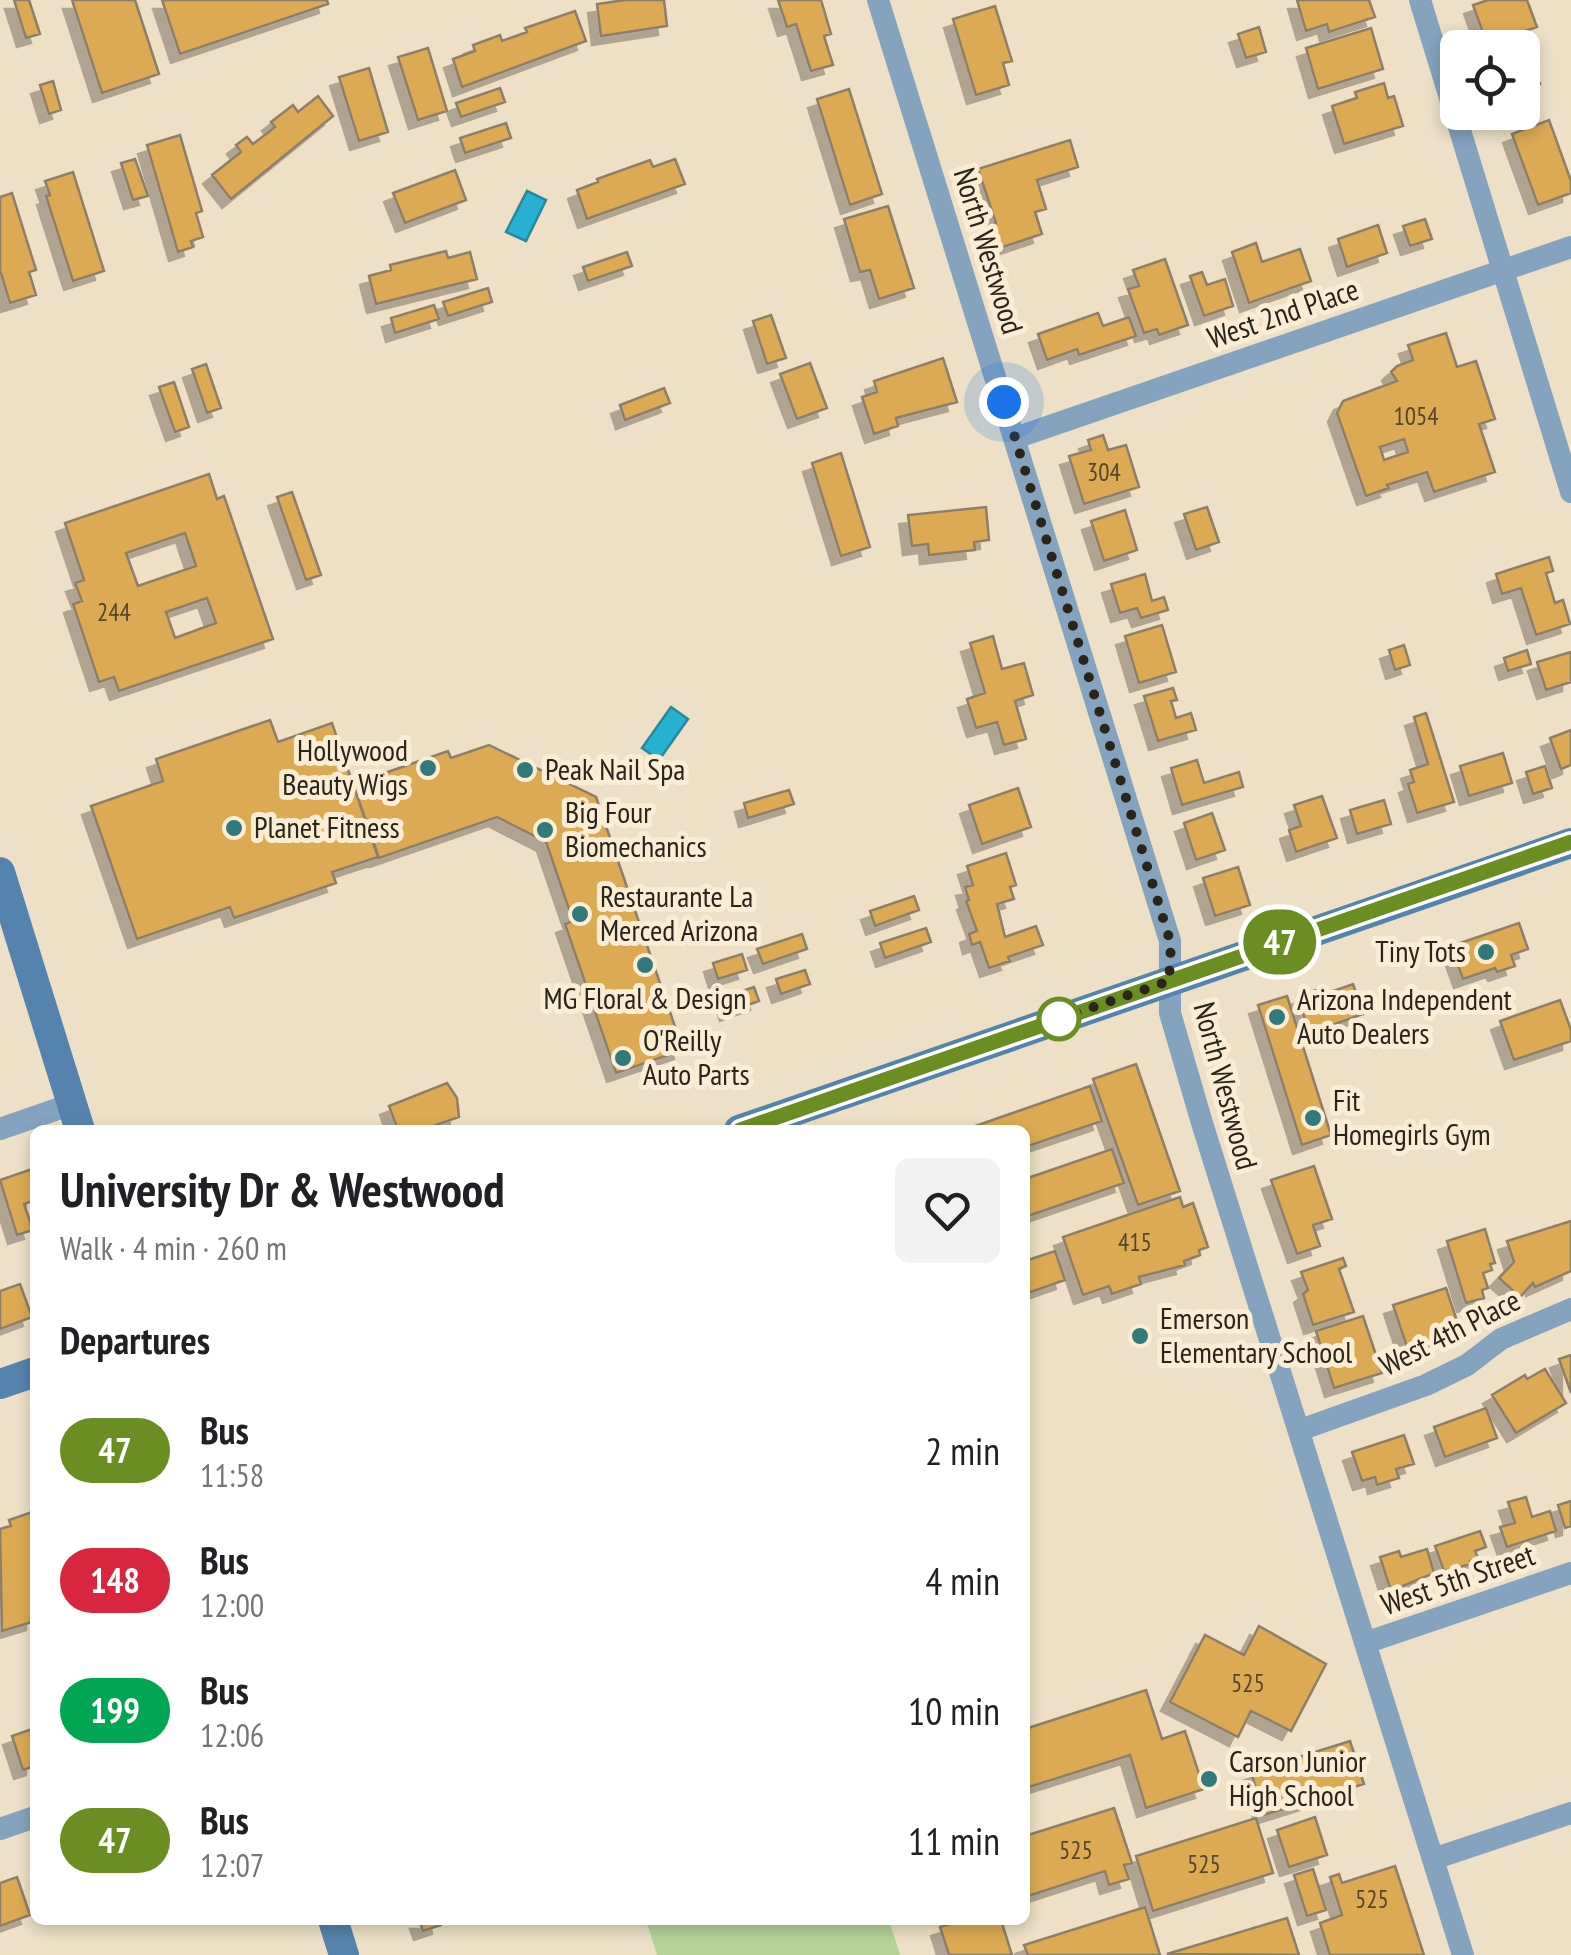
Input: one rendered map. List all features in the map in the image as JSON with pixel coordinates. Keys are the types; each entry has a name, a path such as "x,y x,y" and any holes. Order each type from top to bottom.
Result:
{"main road":[{"path":"754,1125 1571,842"},
{"path":"1,879 76,1117"},
{"path":"0,1384 30,1374"},
{"path":"335,1925 344,1955"}],"street":[{"name":"North Westwood","path":"878,0 1170,941 1171,1019 1463,1955"},
{"path":"1420,0 1571,492"},
{"name":"West 2nd Place","path":"1015,438 1571,247"},
{"path":"0,1129 76,1117"},
{"name":"West 4th Place","path":"1300,1430 1426,1385 1467,1365 1501,1340 1571,1309"},
{"name":"West 5th Street","path":"1365,1643 1571,1573"},
{"path":"1433,1859 1571,1812"},
{"path":"0,1828 30,1818"}],"green space":[{"path":"648,1925 891,1925 900,1955 657,1955"}],"water":[{"path":"527,191 546,200 526,241 506,232"},
{"path":"671,707 688,719 659,760 642,748"}],"building":[{"path":"14,0 29,0 40,34 26,38"},
{"path":"72,0 135,0 159,74 102,93"},
{"path":"162,0 327,0 328,4 180,54"},
{"path":"664,0 667,26 601,36 597,4"},
{"path":"778,0 821,0 831,34 824,36 833,65 811,71 796,24 787,27"},
{"path":"1297,0 1369,0 1375,17 1329,32 1327,24 1306,31"},
{"path":"1488,0 1527,0 1537,27 1482,30 1473,5"},
{"path":"995,6 1012,61 1003,63 1009,85 976,95 953,19"},
{"path":"575,11 586,41 462,87 453,59 475,51 473,45 500,35 502,41 527,32 525,28"},
{"path":"1259,27 1266,52 1246,58 1238,34"},
{"path":"1371,28 1383,69 1318,89 1306,48"},
{"path":"428,48 447,111 418,120 398,57"},
{"path":"369,68 388,132 359,141 339,77"},
{"path":"53,81 61,110 49,114 40,85"},
{"path":"1384,83 1388,98 1394,96 1403,126 1344,144 1332,106 1357,98 1355,92"},
{"path":"500,88 505,102 461,117 456,103"},
{"path":"849,89 882,194 850,205 817,99"},
{"path":"318,96 333,116 231,199 212,175 241,152 236,145 247,137 253,144 275,127 271,122 293,105 298,112"},
{"path":"1549,120 1571,181 1571,193 1538,205 1512,134 1540,130 1540,123"},
{"path":"506,123 511,138 465,153 460,138"},
{"path":"180,135 202,211 196,213 203,237 191,241 193,247 178,252 147,145"},
{"path":"1070,140 1078,167 1037,180 1046,209 1035,212 1042,234 1000,248 978,169"},
{"path":"135,159 148,196 133,200 121,163"},
{"path":"675,159 685,184 587,219 577,190 650,160 653,167"},
{"path":"455,170 466,200 405,223 393,193"},
{"path":"73,172 104,271 73,281 46,196 50,195 45,181"},
{"path":"12,193 36,270 29,272 36,295 10,303 0,270 0,197"},
{"path":"888,206 914,288 879,299 870,270 860,272 844,219"},
{"path":"1425,219 1432,239 1410,246 1403,226"},
{"path":"1378,225 1387,253 1347,267 1338,239"},
{"path":"1256,243 1262,262 1300,249 1311,281 1249,303 1232,252"},
{"path":"446,251 448,258 470,252 477,279 376,304 369,276 391,270 390,265"},
{"path":"627,252 632,266 588,281 583,267"},
{"path":"1165,259 1188,325 1159,335 1157,329 1144,333 1128,289 1139,286 1133,270"},
{"path":"1202,272 1207,285 1225,279 1233,306 1204,316 1190,276"},
{"path":"488,288 492,302 448,316 443,302"},
{"path":"434,305 439,319 395,333 391,318"},
{"path":"1098,313 1103,326 1129,317 1136,336 1079,355 1077,349 1047,360 1038,334"},
{"path":"771,315 786,358 767,364 753,321"},
{"path":"1446,333 1457,367 1476,361 1495,419 1479,424 1495,472 1434,492 1427,472 1366,496 1337,413 1343,401 1397,381 1391,372 1413,360 1408,345","holes":["1404,439 1408,452 1384,460 1380,447"]},
{"path":"943,358 957,402 896,418 898,426 874,434 862,397 877,392 874,381"},
{"path":"810,363 827,408 797,419 780,374"},
{"path":"206,364 221,408 207,413 192,369"},
{"path":"174,382 189,427 175,432 159,387"},
{"path":"664,388 670,403 625,420 620,405"},
{"path":"1103,435 1108,450 1126,445 1139,487 1084,504 1069,456 1091,450 1088,440"},
{"path":"841,453 870,547 841,556 812,463"},
{"path":"209,474 217,499 224,496 273,639 119,691 114,677 99,682 73,604 82,601 75,583 84,580 65,523","holes":["185,533 196,566 138,586 126,553","207,598 216,623 175,638 166,612"]},
{"path":"292,492 321,575 306,580 277,497"},
{"path":"986,507 989,540 974,542 975,550 929,555 928,544 912,546 908,515"},
{"path":"1207,507 1219,542 1196,550 1184,514"},
{"path":"1125,510 1137,550 1104,561 1091,521"},
{"path":"1549,557 1553,571 1546,573 1555,603 1563,600 1570,624 1536,635 1521,588 1502,594 1496,574"},
{"path":"1145,574 1152,601 1164,597 1168,610 1141,618 1137,608 1120,613 1111,584"},
{"path":"1162,625 1176,672 1139,683 1125,636"},
{"path":"993,636 1002,669 1024,663 1033,695 1015,701 1026,739 1004,745 997,722 976,728 967,699 985,693 970,643"},
{"path":"1404,645 1410,665 1395,670 1389,650"},
{"path":"1527,650 1531,664 1508,671 1504,658"},
{"path":"1571,652 1571,682 1546,690 1537,662"},
{"path":"1173,688 1177,700 1171,701 1176,718 1191,713 1196,730 1158,741 1144,696"},
{"path":"1426,713 1454,802 1417,813 1408,784 1414,782 1410,770 1428,764 1414,717"},
{"name":"Planet Fitness","path":"270,720 278,742 332,723 378,857 332,872 336,883 234,918 230,907 137,939 91,806 163,781 156,759"},
{"path":"1571,730 1571,765 1561,769 1550,738"},
{"path":"489,745 596,797 683,1050 616,1073 565,924 573,921 546,842 497,817 379,858 353,784 448,751 451,758"},
{"path":"1503,753 1512,783 1469,796 1460,766"},
{"path":"1197,760 1204,783 1239,772 1243,787 1182,805 1171,768"},
{"path":"1545,766 1552,788 1533,794 1526,772"},
{"path":"1018,788 1031,827 982,844 969,805"},
{"path":"789,790 794,804 748,818 744,803"},
{"path":"1322,796 1337,838 1296,852 1289,830 1301,826 1294,805"},
{"path":"1384,800 1391,824 1357,834 1350,810"},
{"path":"1212,813 1225,850 1196,860 1184,823"},
{"path":"1006,853 1016,885 1010,887 1014,899 997,904 1005,937 1036,926 1043,945 989,968 980,942 972,945 969,934 977,931 966,901 969,900 965,887 973,885 967,866"},
{"path":"1238,867 1250,905 1215,916 1203,878"},
{"path":"914,896 919,910 875,926 870,911"},
{"name":"Tiny Tots","path":"1519,923 1528,949 1511,955 1515,966 1463,979 1451,946"},
{"path":"926,928 931,942 885,958 880,943"},
{"path":"802,934 807,949 763,964 757,949"},
{"path":"742,954 747,970 718,979 713,963"},
{"path":"805,970 810,984 781,994 776,979"},
{"path":"1353,984 1363,1014 1310,1033 1297,997 1316,990 1319,996"},
{"path":"754,987 759,1001 729,1012 724,997"},
{"path":"1287,996 1331,1135 1302,1145 1258,1005"},
{"path":"1560,1000 1571,1041 1514,1060 1500,1021"},
{"path":"1136,1064 1180,1191 1138,1205 1093,1079"},
{"path":"447,1083 457,1098 459,1117 436,1125 396,1125 389,1106"},
{"path":"1090,1086 1102,1121 1030,1145 1030,1125 978,1125"},
{"path":"1112,1149 1124,1183 1030,1215 1030,1177"},
{"path":"1314,1166 1332,1219 1313,1225 1320,1246 1297,1254 1271,1180"},
{"path":"30,1170 30,1202 24,1204 30,1231 17,1235 0,1180"},
{"path":"1180,1197 1183,1207 1193,1203 1208,1247 1184,1261 1185,1265 1139,1277 1141,1284 1112,1294 1109,1286 1083,1295 1063,1237"},
{"path":"1571,1221 1571,1271 1535,1287 1533,1283 1520,1297 1499,1278 1514,1262 1507,1241"},
{"path":"1485,1229 1495,1263 1490,1264 1492,1270 1483,1273 1488,1288 1482,1290 1484,1298 1466,1303 1447,1241"},
{"path":"1055,1251 1065,1280 1030,1292 1030,1259"},
{"path":"1343,1258 1346,1266 1339,1269 1354,1312 1313,1325 1301,1272"},
{"path":"20,1284 30,1318 0,1329 0,1291"},
{"path":"1446,1288 1459,1327 1436,1335 1433,1346 1409,1353 1393,1305"},
{"path":"1363,1316 1382,1373 1334,1388 1316,1331"},
{"path":"1571,1355 1571,1393 1559,1359"},
{"path":"1545,1369 1566,1403 1516,1433 1492,1395 1525,1375 1527,1379"},
{"path":"1486,1408 1497,1438 1445,1457 1434,1427"},
{"path":"1404,1435 1414,1464 1396,1469 1399,1478 1377,1485 1375,1477 1362,1481 1352,1452"},
{"path":"1526,1497 1532,1517 1550,1511 1556,1531 1507,1547 1500,1527 1515,1523 1508,1502"},
{"path":"1571,1501 1571,1526 1565,1528 1558,1505"},
{"path":"30,1513 30,1623 2,1631 0,1529 11,1526 9,1520"},
{"path":"1480,1531 1486,1547 1475,1551 1478,1558 1471,1564 1444,1571 1435,1546"},
{"path":"1427,1549 1434,1573 1391,1591 1380,1557 1399,1551 1401,1557"},
{"path":"1259,1626 1326,1664 1291,1731 1251,1711 1238,1737 1170,1702 1205,1635 1244,1655"},
{"path":"1146,1690 1162,1739 1185,1731 1204,1789 1146,1808 1130,1755 1030,1787 1030,1727"},
{"path":"30,1730 30,1768 23,1770 12,1736"},
{"path":"1350,1741 1364,1784 1264,1815 1251,1772"},
{"path":"1114,1808 1132,1863 1124,1865 1129,1879 1109,1885 1105,1871 1030,1895 1030,1834"},
{"path":"1315,1817 1327,1855 1289,1867 1277,1830"},
{"path":"1256,1818 1273,1873 1153,1911 1136,1856"},
{"path":"1395,1866 1424,1955 1330,1955 1320,1923 1342,1915 1330,1877 1339,1874 1342,1883"},
{"path":"1313,1869 1326,1910 1307,1916 1294,1875"},
{"path":"17,1877 30,1915 0,1926 0,1883"},
{"path":"1145,1907 1160,1955 1028,1955 1024,1945"},
{"path":"1287,1918 1299,1955 1167,1954"},
{"path":"1003,1925 1012,1955 949,1955 940,1927"}],"bus line":[{"name":"47","path":"754,1125 1571,842"}],"place":[{"name":"Hollywood Beauty Wigs","path":"428,768"},
{"name":"Peak Nail Spa","path":"525,770"},
{"name":"Planet Fitness","path":"234,828"},
{"name":"Big Four Biomechanics","path":"545,830"},
{"name":"Restaurante La Merced Arizona","path":"580,914"},
{"name":"Tiny Tots","path":"1486,952"},
{"name":"MG Floral & Design","path":"645,965"},
{"name":"Arizona Independent Auto Dealers","path":"1277,1017"},
{"name":"O'Reilly Auto Parts","path":"623,1058"},
{"name":"Fit Homegirls Gym","path":"1313,1118"},
{"name":"Emerson Elementary School","path":"1140,1336"},
{"name":"Carson Junior High School","path":"1209,1779"}],"route":[{"path":"1004,402 1171,944 1169,981 1059,1019"}]}
